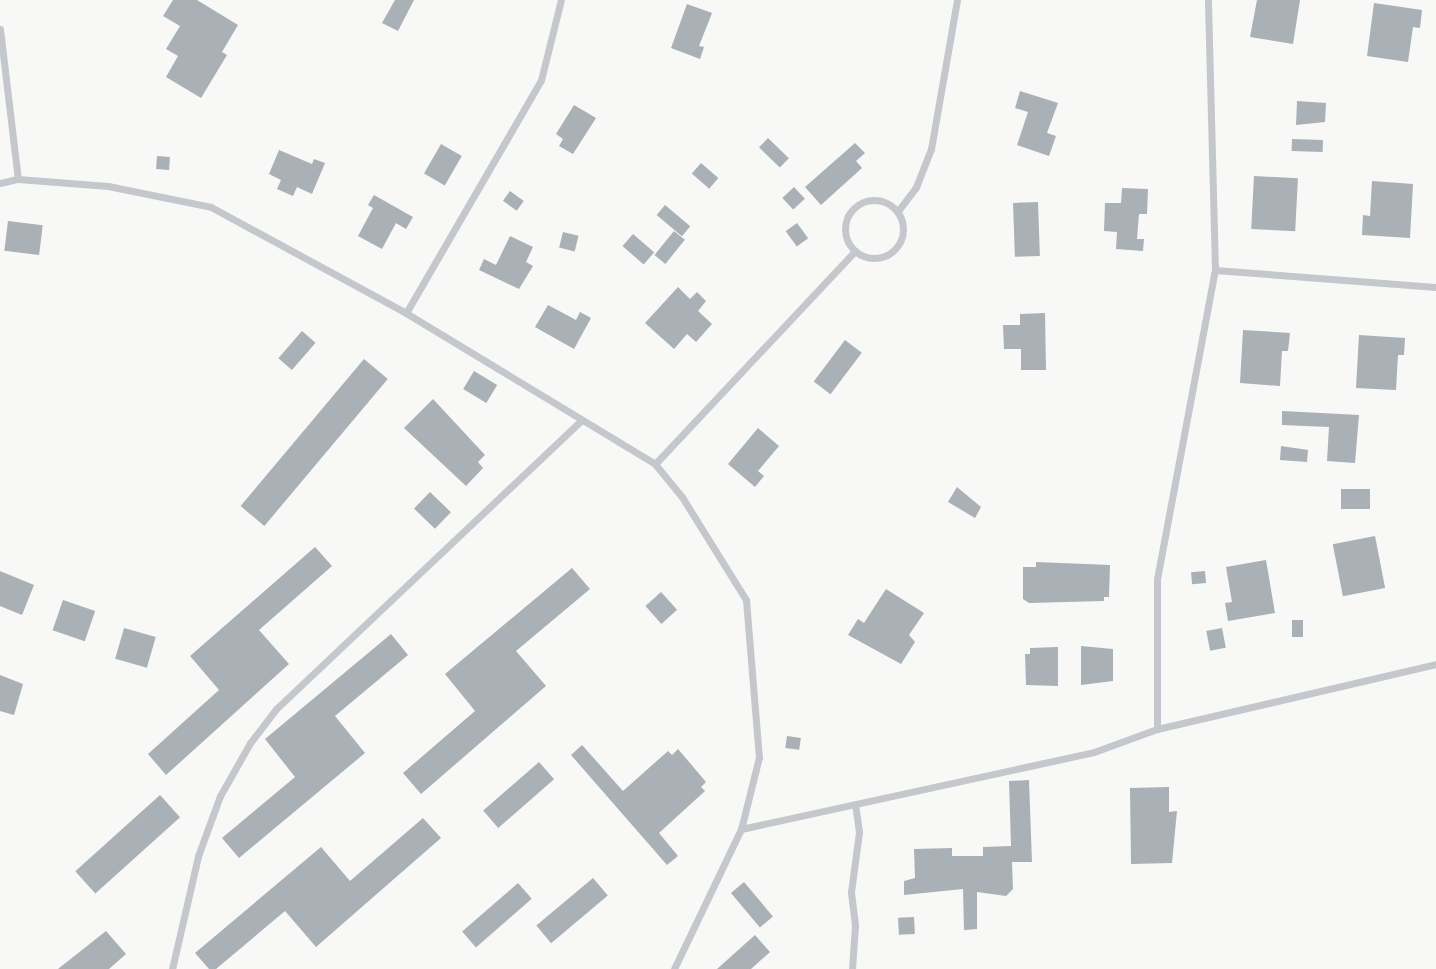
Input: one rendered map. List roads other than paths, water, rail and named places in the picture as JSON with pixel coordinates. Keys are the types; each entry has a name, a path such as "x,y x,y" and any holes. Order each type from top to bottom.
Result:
{"lane":[{"path":"406,313 541,80 561,0"},
{"path":"898,211 916,187 931,149 957,0"},
{"path":"1157,729 1157,579 1215,270 1208,0"},
{"path":"0,29 18,179"},
{"path":"0,183 18,179 108,186 211,207 406,313 654,464 682,496 746,600 759,756 742,829 674,969"},
{"path":"876,200 898,211 904,227 894,251 870,259 854,252 845,238 845,221 854,207 876,200"},
{"path":"654,464 854,252"},
{"path":"1215,270 1436,287"},
{"path":"172,969 198,856 220,796 250,743 276,709 581,421"},
{"path":"742,829 1094,752 1157,729 1436,664"},
{"path":"852,969 856,925 851,892 859,832 855,804"}]}
